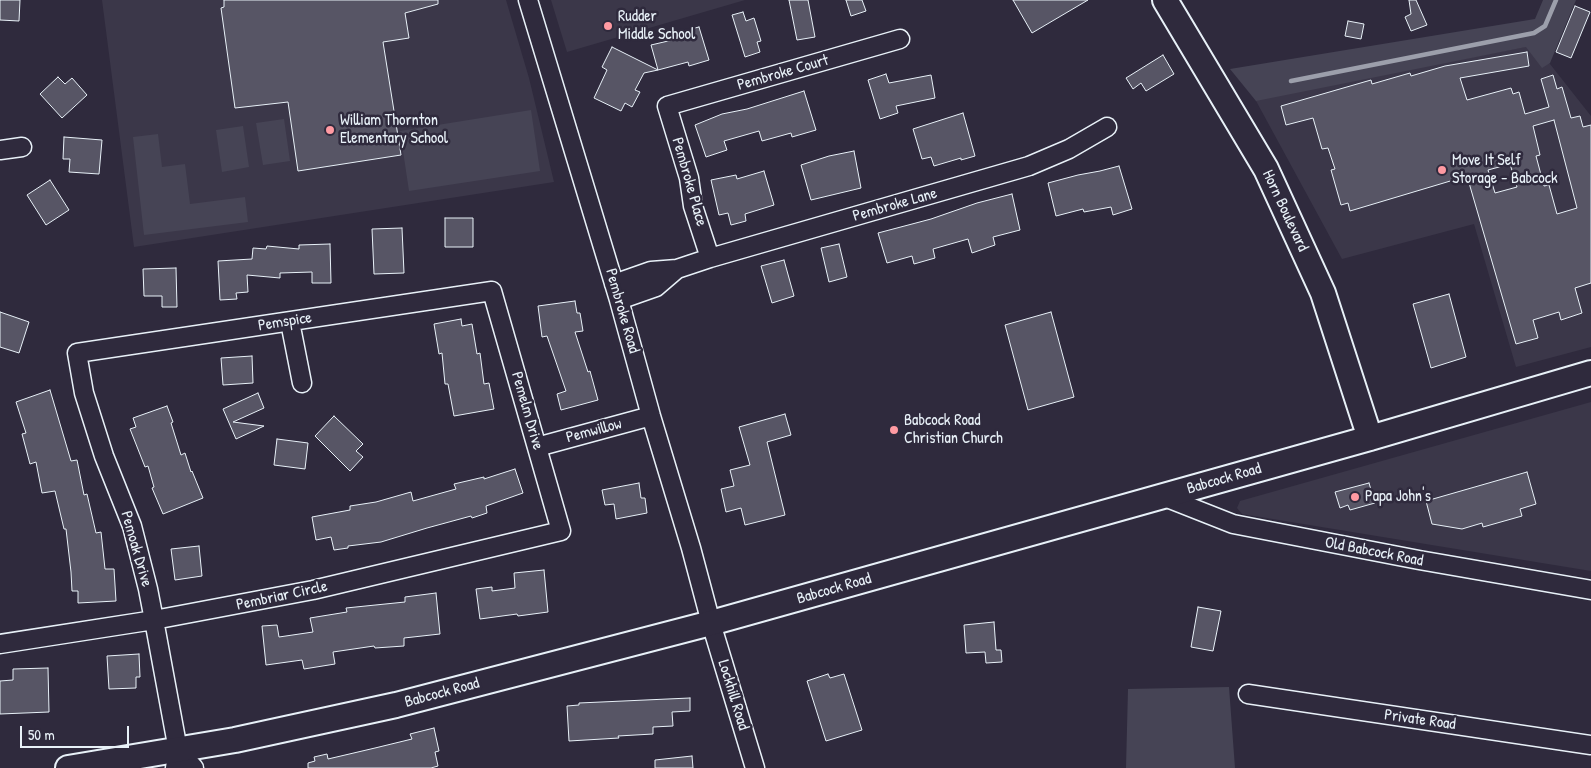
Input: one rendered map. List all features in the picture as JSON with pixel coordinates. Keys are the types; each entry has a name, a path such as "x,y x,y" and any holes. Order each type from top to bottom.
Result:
{"main road":[{"name":"Horn Boulevard","path":"1165,0 1266,169 1323,293 1370,438"},
{"name":"Babcock Road","path":"68,768 177,759 235,740 396,705 712,623 1370,438 1591,373"}],"street":[{"name":"Pembroke Road","path":"528,0 617,292 651,416 712,623"},
{"name":"Pembroke Court","path":"666,106 900,40"},
{"name":"Pembroke Place","path":"666,106 689,178 693,206 710,258"},
{"name":"Pembroke Lane","path":"617,292 651,271 676,269 1029,166 1069,149 1107,127"},
{"path":"0,150 22,147"},
{"name":"Pemspice","path":"77,353 492,291"},
{"name":"Pemelm Drive","path":"492,291 560,531"},
{"path":"290,322 302,383"},
{"name":"Pemoak Drive","path":"77,353 84,392 104,456 132,526 148,589 177,759"},
{"name":"Pemwillow","path":"537,447 651,416"},
{"name":"Old Babcock Road","path":"1162,496 1233,524 1419,560 1591,590"},
{"name":"Pembriar Circle","path":"0,644 154,620 313,590 560,531"},
{"name":"Lockhill Road","path":"712,623 755,768"},
{"name":"Private Road","path":"1248,694 1591,745"},
{"path":"177,759 194,768"}],"shaded area":[{"name":"William Thornton Elementary School","path":"102,0 506,0 529,78 554,182 134,247"},
{"name":"Rudder Middle School","path":"551,0 745,0 567,52"},
{"path":"1543,0 1576,0 1550,63 1542,68 1526,47 1256,101 1230,69 1535,19"},
{"name":"Move It Self Storage - Babcock","path":"1535,45 1591,116 1591,347 1516,367 1474,224 1342,259 1255,99"},
{"path":"531,110 540,171 409,191 400,131"},
{"path":"284,119 290,161 263,165 256,123"},
{"path":"243,126 249,167 222,172 216,130"},
{"path":"158,134 162,167 185,164 190,204 245,197 248,222 144,235 133,137"},
{"path":"1591,402 1591,571 1242,514 1237,508 1240,501"},
{"path":"1229,687 1235,768 1126,768 1128,689"}],"building":[{"path":"0,0 20,0 19,21 0,20"},
{"path":"224,0 438,0 438,4 405,13 409,38 383,42 401,155 298,171 288,102 235,108 221,8 224,7"},
{"path":"789,0 808,0 815,37 797,40"},
{"path":"846,0 862,0 866,11 851,16"},
{"path":"1013,0 1088,0 1032,33"},
{"path":"1409,0 1416,0 1427,25 1411,31 1405,17 1411,14"},
{"path":"1575,6 1590,12 1571,58 1556,52"},
{"path":"743,12 746,21 754,18 761,41 757,42 760,52 745,57 732,15"},
{"path":"1348,21 1364,24 1361,39 1345,36"},
{"path":"699,27 709,60 689,66 688,62 658,70 651,45 681,38 679,32"},
{"path":"612,47 658,70 644,73 635,90 640,92 632,107 625,103 621,111 594,98 607,70 602,67"},
{"name":"Move It Self Storage - Babcock","path":"1527,52 1529,66 1460,78 1467,100 1511,88 1513,94 1519,92 1525,114 1549,107 1541,79 1553,75 1557,89 1562,87 1571,118 1580,116 1583,127 1591,125 1591,283 1575,288 1582,313 1561,320 1559,312 1533,320 1538,338 1516,344 1467,176 1350,211 1348,203 1341,205 1331,170 1335,169 1328,148 1322,149 1313,118 1286,125 1281,106 1371,80 1372,84 1410,73 1411,76 1445,66","holes":["1554,120 1577,208 1557,214 1549,185 1544,186 1536,156 1540,155 1533,126","1510,164 1517,187 1495,193 1488,170"]},
{"path":"1163,55 1174,74 1146,91 1141,83 1133,89 1126,78"},
{"path":"886,74 889,83 931,75 935,98 896,106 898,113 880,119 868,80"},
{"path":"58,77 65,84 72,78 87,95 62,118 40,94"},
{"path":"804,91 816,130 792,137 791,133 762,141 759,131 724,141 727,150 706,157 695,125 722,114 747,109"},
{"path":"963,113 975,156 934,166 931,157 922,159 913,129"},
{"path":"64,137 102,140 99,174 69,172 70,159 63,159"},
{"path":"854,151 861,188 811,200 801,165 829,156"},
{"path":"1119,166 1132,209 1113,215 1111,207 1084,212 1083,209 1056,216 1048,183"},
{"path":"764,171 774,205 745,214 746,221 731,225 728,213 719,215 711,180 736,175 737,179"},
{"path":"50,180 69,210 46,225 27,195"},
{"path":"1012,194 1020,230 993,237 995,245 972,253 968,239 933,249 935,258 914,264 912,256 887,263 878,233"},
{"path":"445,218 473,218 473,247 445,247"},
{"path":"402,228 404,273 374,274 372,229"},
{"path":"330,244 331,283 312,283 312,272 280,273 280,278 247,275 248,292 236,293 237,299 220,300 218,261 252,259 253,248 266,249 267,246 299,249 299,245"},
{"path":"839,244 847,277 829,282 821,248"},
{"path":"784,260 794,296 772,303 761,266"},
{"path":"176,268 177,307 162,307 162,296 144,296 143,269"},
{"path":"1449,294 1466,357 1431,368 1413,304"},
{"path":"575,301 577,313 580,313 583,331 575,332 588,372 590,371 598,400 561,410 557,394 566,391 547,336 542,337 538,306"},
{"path":"0,312 29,322 19,353 0,347"},
{"path":"1051,312 1074,397 1028,410 1005,325"},
{"path":"461,319 462,326 472,324 477,354 480,353 484,384 489,383 494,409 454,416 448,384 445,384 442,353 439,354 434,324"},
{"path":"252,356 253,383 223,385 221,358"},
{"path":"50,390 71,461 77,460 84,495 87,494 96,533 101,532 105,569 114,569 116,601 78,603 78,591 72,591 66,529 64,529 55,491 42,493 36,462 30,464 22,434 26,433 16,402"},
{"path":"258,393 264,408 233,422 264,426 236,439 223,409"},
{"path":"167,406 181,455 185,453 203,498 163,514 152,488 154,487 148,466 145,467 130,429 136,427 133,418"},
{"path":"785,414 791,435 767,442 785,515 745,525 741,508 726,512 721,489 734,486 730,470 750,465 739,427"},
{"path":"334,416 363,444 356,451 363,457 350,471 315,436"},
{"path":"277,439 308,443 305,469 274,465"},
{"path":"515,469 523,493 486,506 487,513 381,542 348,546 348,548 334,550 331,537 316,540 312,517 350,510 350,506 376,502 411,492 413,501 456,489 454,484 484,477 484,479"},
{"path":"1527,472 1536,504 1520,509 1522,516 1483,527 1482,523 1462,529 1432,524 1426,501"},
{"path":"639,483 641,498 645,498 647,513 616,519 614,504 605,505 602,490"},
{"name":"Papa John's","path":"1369,483 1375,503 1350,510 1348,505 1340,508 1335,492"},
{"path":"199,546 202,576 175,580 171,549"},
{"path":"544,570 548,612 480,619 476,589 492,587 492,591 515,588 514,573"},
{"path":"436,593 440,634 404,638 404,646 375,648 374,646 333,652 335,664 304,669 302,660 266,665 262,626 277,625 279,637 313,632 310,618 347,612 346,608 405,602 405,597"},
{"path":"1198,607 1221,611 1213,651 1191,647"},
{"path":"994,622 996,650 1001,650 1002,662 986,663 985,652 966,653 964,625"},
{"path":"139,654 140,677 136,677 136,688 109,689 107,656"},
{"path":"48,668 49,712 0,714 0,681 13,680 13,669"},
{"path":"828,674 830,678 844,674 862,730 826,741 807,681"},
{"path":"690,698 690,711 672,712 673,726 653,727 653,734 569,741 567,706 579,705 579,703"},
{"path":"434,728 439,751 435,752 438,766 431,768 308,768 308,763 315,761 314,757 327,754 328,759 375,748 412,739 410,734"},
{"path":"692,756 693,768 655,768 655,760"}],"waterway":[{"path":"1291,81 1534,33 1545,26 1556,0"}],"place":[{"name":"Rudder Middle School","path":"608,26"},
{"name":"William Thornton Elementary School","path":"330,130"},
{"name":"Move It Self Storage - Babcock","path":"1442,170"},
{"name":"Babcock Road Christian Church","path":"894,430"},
{"name":"Papa John's","path":"1355,497"}]}
